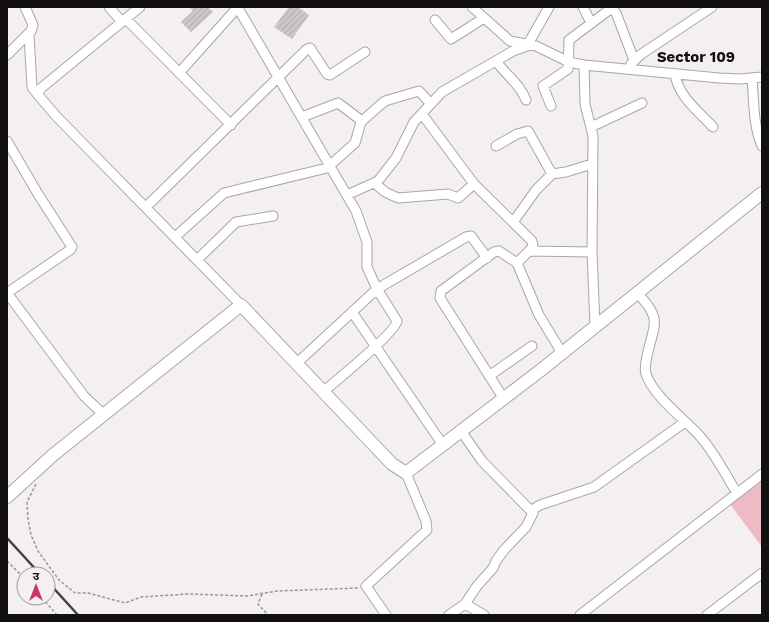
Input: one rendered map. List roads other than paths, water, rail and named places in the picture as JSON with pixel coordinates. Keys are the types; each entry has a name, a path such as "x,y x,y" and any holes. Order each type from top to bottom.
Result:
{"street":[{"path":"7,55 29,35 33,26 25,7"},
{"path":"109,7 179,73 231,125"},
{"path":"38,95 40,89 140,7"},
{"path":"472,7 510,41 529,45 569,62 584,65 675,74 752,79 762,77"},
{"path":"347,195 378,182 396,158 412,125 442,92 513,51 529,45 549,7"},
{"path":"583,7 592,23"},
{"path":"626,69 634,60 712,7"},
{"path":"179,73 238,8 356,211 366,239 366,264 377,290 397,321 396,325 375,346 324,391"},
{"path":"551,106 543,86 565,72 569,62 567,46 569,40 609,10 614,10 634,60"},
{"path":"435,20 451,39 484,18"},
{"path":"29,35 32,87 38,95 57,117 241,305 395,467 406,473 426,521 427,530 366,586 386,615"},
{"path":"146,207 308,48 330,75 365,52"},
{"path":"496,61 506,75 516,84 526,100"},
{"path":"584,65 585,104 592,136 592,252 595,326"},
{"path":"675,74 680,91 713,127"},
{"path":"752,79 758,137 762,146"},
{"path":"175,237 221,194 322,171 330,166 355,143 362,121 385,101 421,91 431,104"},
{"path":"591,127 642,102"},
{"path":"302,117 338,103 362,121"},
{"path":"422,114 474,184 533,243 533,247 530,251 517,263"},
{"path":"496,146 517,134 528,131 552,174"},
{"path":"7,141 38,194 72,247 70,250 7,293 84,396 103,414"},
{"path":"512,221 516,218 541,184 552,174 566,172 592,164"},
{"path":"378,182 378,186 385,192 398,198 448,194 458,198 474,184"},
{"path":"406,473 504,399 762,193"},
{"path":"197,260 236,222 273,216"},
{"path":"296,363 377,290 468,236 471,236 487,258"},
{"path":"504,399 439,295 441,291 498,250 517,263 539,316 562,353"},
{"path":"530,251 592,252"},
{"path":"637,293 650,306 655,317 646,364 647,375 660,395 699,435 710,449 737,493"},
{"path":"7,497 35,471 103,414 241,305"},
{"path":"352,312 443,445"},
{"path":"489,376 532,346"},
{"path":"532,510 540,505 594,487 685,422"},
{"path":"448,615 465,604 477,586 493,568 504,550 517,538 530,521 533,514 532,510 486,466 461,431"},
{"path":"580,615 762,474"},
{"path":"707,615 762,573"},
{"path":"465,604 484,615"}],"railway":[{"path":"7,538 33,566"},
{"path":"56,591 78,615"}],"district":[{"name":"Sector 109","path":"696,57"}]}
